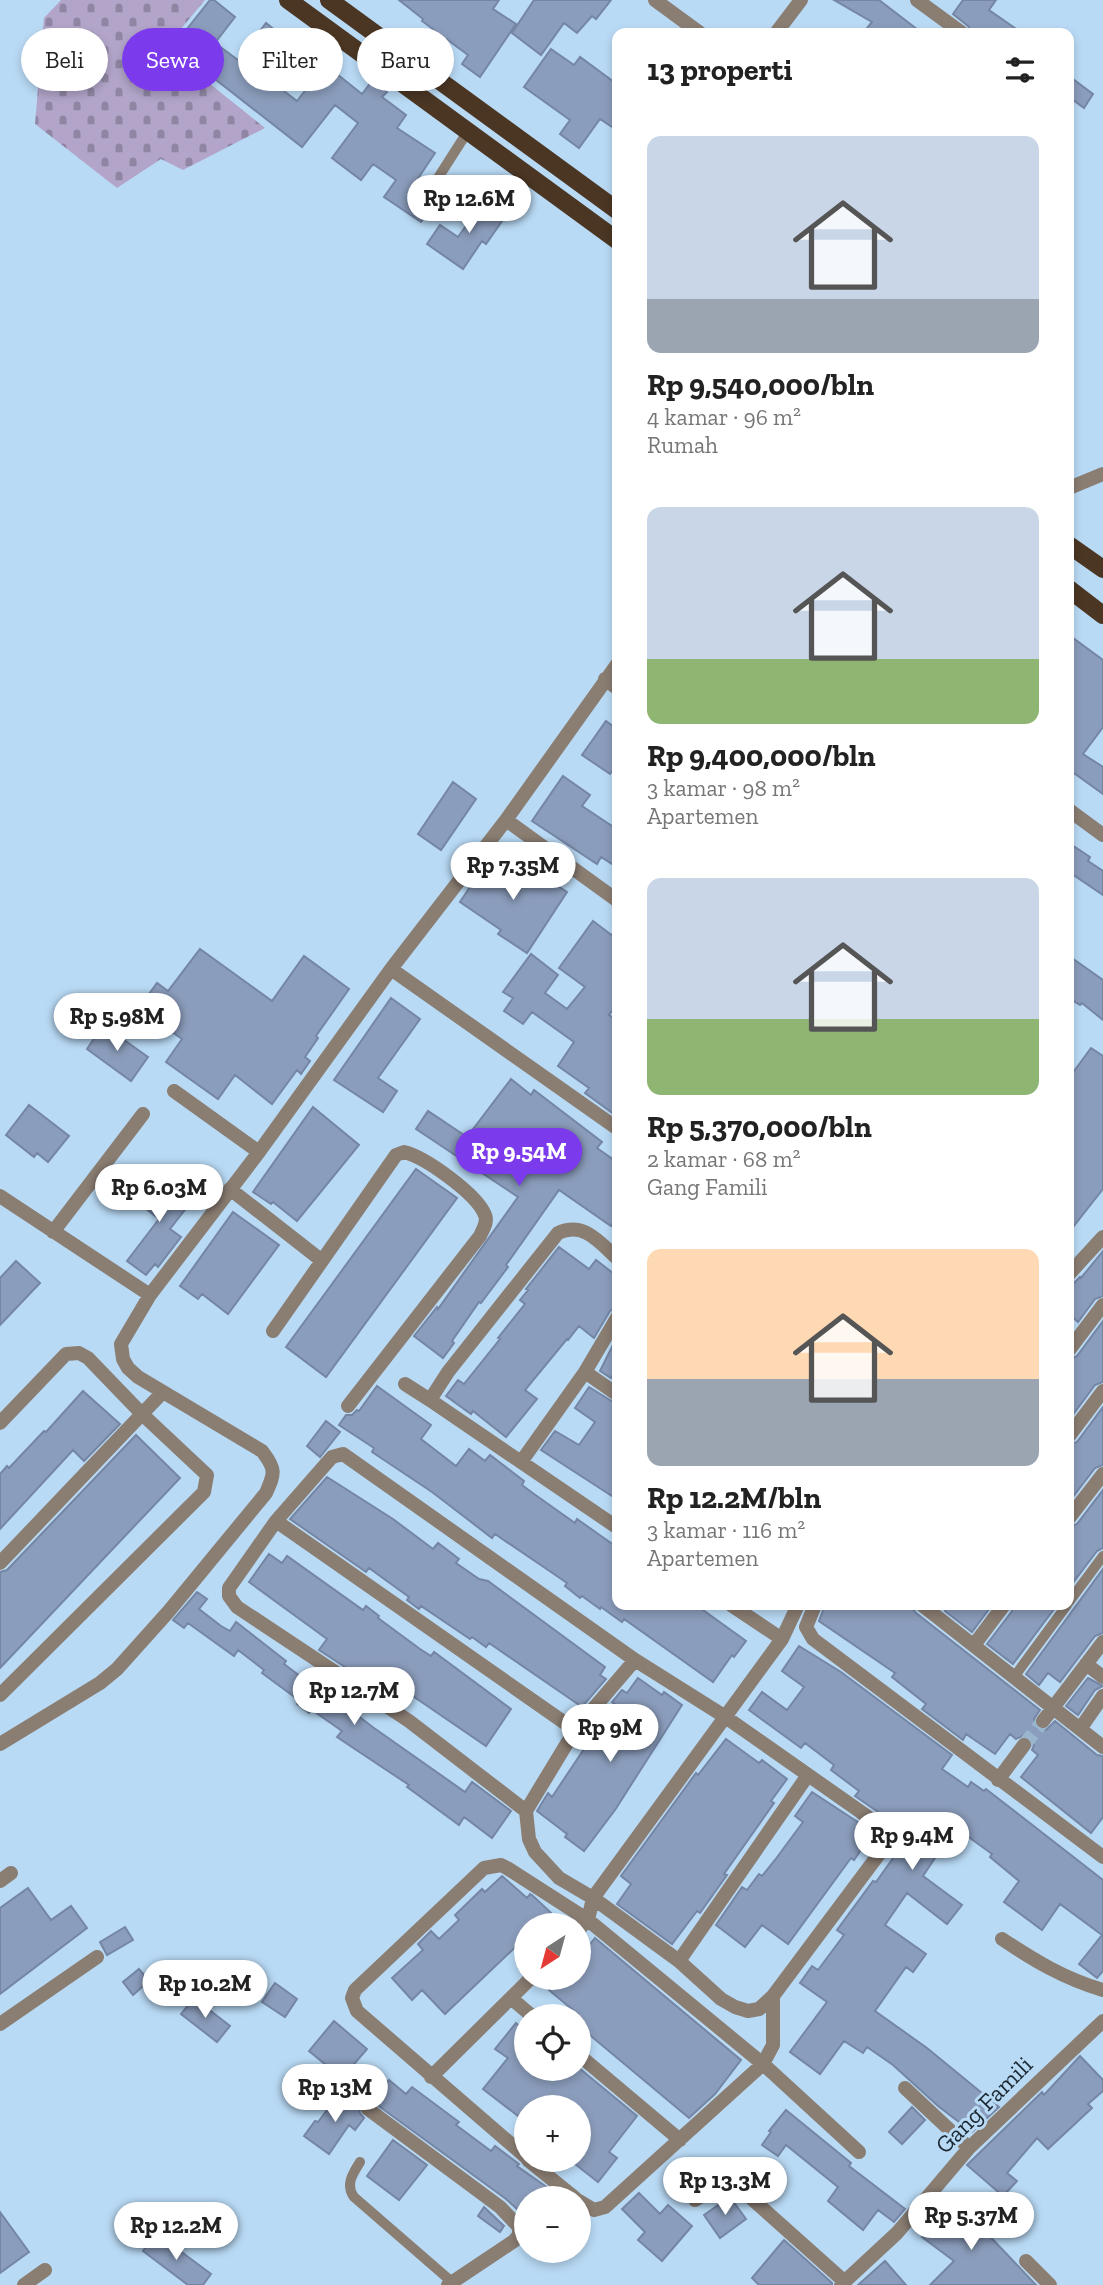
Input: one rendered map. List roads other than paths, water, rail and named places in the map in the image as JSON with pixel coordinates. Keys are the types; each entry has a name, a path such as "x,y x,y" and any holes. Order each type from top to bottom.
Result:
{"main road":[{"path":"288,0 612,237"},
{"path":"329,0 612,207"},
{"path":"468,131 481,110"},
{"path":"1074,549 1103,569"},
{"path":"1074,593 1103,615"}],"street":[{"path":"655,0 693,28"},
{"path":"780,28 801,0"},
{"path":"917,0 955,28"},
{"path":"1074,486 1103,474"},
{"path":"0,1744 100,1683 117,1669 162,1620 266,1493 273,1478 273,1466 262,1451 162,1393 128,1368 121,1344 150,1295 506,820 612,671"},
{"path":"606,679 612,684"},
{"path":"1074,814 1103,835"},
{"path":"506,820 612,897"},
{"path":"391,970 612,1125"},
{"path":"174,1091 259,1152"},
{"path":"53,1232 143,1114"},
{"path":"273,1331 396,1154 404,1152 423,1160 473,1198 485,1214 486,1224 480,1236 348,1406"},
{"path":"230,1189 321,1260"},
{"path":"0,1196 150,1295"},
{"path":"430,1400 456,1362 558,1233 570,1227 584,1230 612,1254"},
{"path":"1074,1269 1103,1237"},
{"path":"1074,1343 1103,1305"},
{"path":"521,1462 585,1372 612,1327"},
{"path":"0,1423 66,1354 79,1353 88,1358 207,1475 204,1492 0,1695"},
{"path":"585,1372 612,1391"},
{"path":"405,1384 612,1524"},
{"path":"1074,1429 1103,1391"},
{"path":"0,1563 162,1393"},
{"path":"526,1811 409,1721 237,1607 229,1596 229,1588 276,1521 332,1457 343,1454 635,1660 724,1716 888,1831 890,1838 773,1996 759,2009 748,2011 721,1999 679,1961 593,1898 559,1878 535,1852 529,1839 526,1811 575,1730 635,1660"},
{"path":"1074,1512 1103,1474"},
{"path":"276,1521 575,1730"},
{"path":"738,1610 782,1639"},
{"path":"588,1913 593,1898 782,1639 796,1610"},
{"path":"813,1610 806,1627 813,1639 1103,1857"},
{"path":"939,1610 974,1646 1103,1746"},
{"path":"974,1646 1000,1610"},
{"path":"1044,1721 1103,1642"},
{"path":"1086,1664 1103,1677"},
{"path":"1080,1728 1103,1696"},
{"path":"998,1780 1024,1745"},
{"path":"679,1961 808,1775"},
{"path":"514,2147 357,2011 352,1998 355,1990 484,1868 501,1865 507,1868 568,1913"},
{"path":"592,1931 763,2064 859,2152"},
{"path":"1002,1939 1044,1967 1074,1982 1103,1990"},
{"path":"0,2024 97,1957"},
{"path":"431,2077 519,1990"},
{"path":"591,2208 594,2210 605,2207 763,2064 773,2045 773,1996"},
{"path":"511,1998 518,2004"},
{"name":"Gang Famili","path":"843,2284 897,2233 970,2148 1103,2021"},
{"path":"591,2065 680,2140"},
{"path":"905,2088 970,2148"},
{"path":"368,2109 500,2207 519,2227 519,2235 514,2241 450,2284"},
{"path":"544,2172 561,2186"},
{"path":"695,2200 732,2181 843,2284"},
{"path":"1026,2261 1051,2285"},
{"path":"24,2285 45,2270"}],"lane":[{"path":"427,195 468,131"},
{"path":"1074,1595 1103,1556"},
{"path":"1014,1677 1063,1610"},
{"path":"360,2162 351,2176 350,2191 354,2197 450,2284"}],"tunnel":[{"path":"1024,1745 1043,1721"}]}
